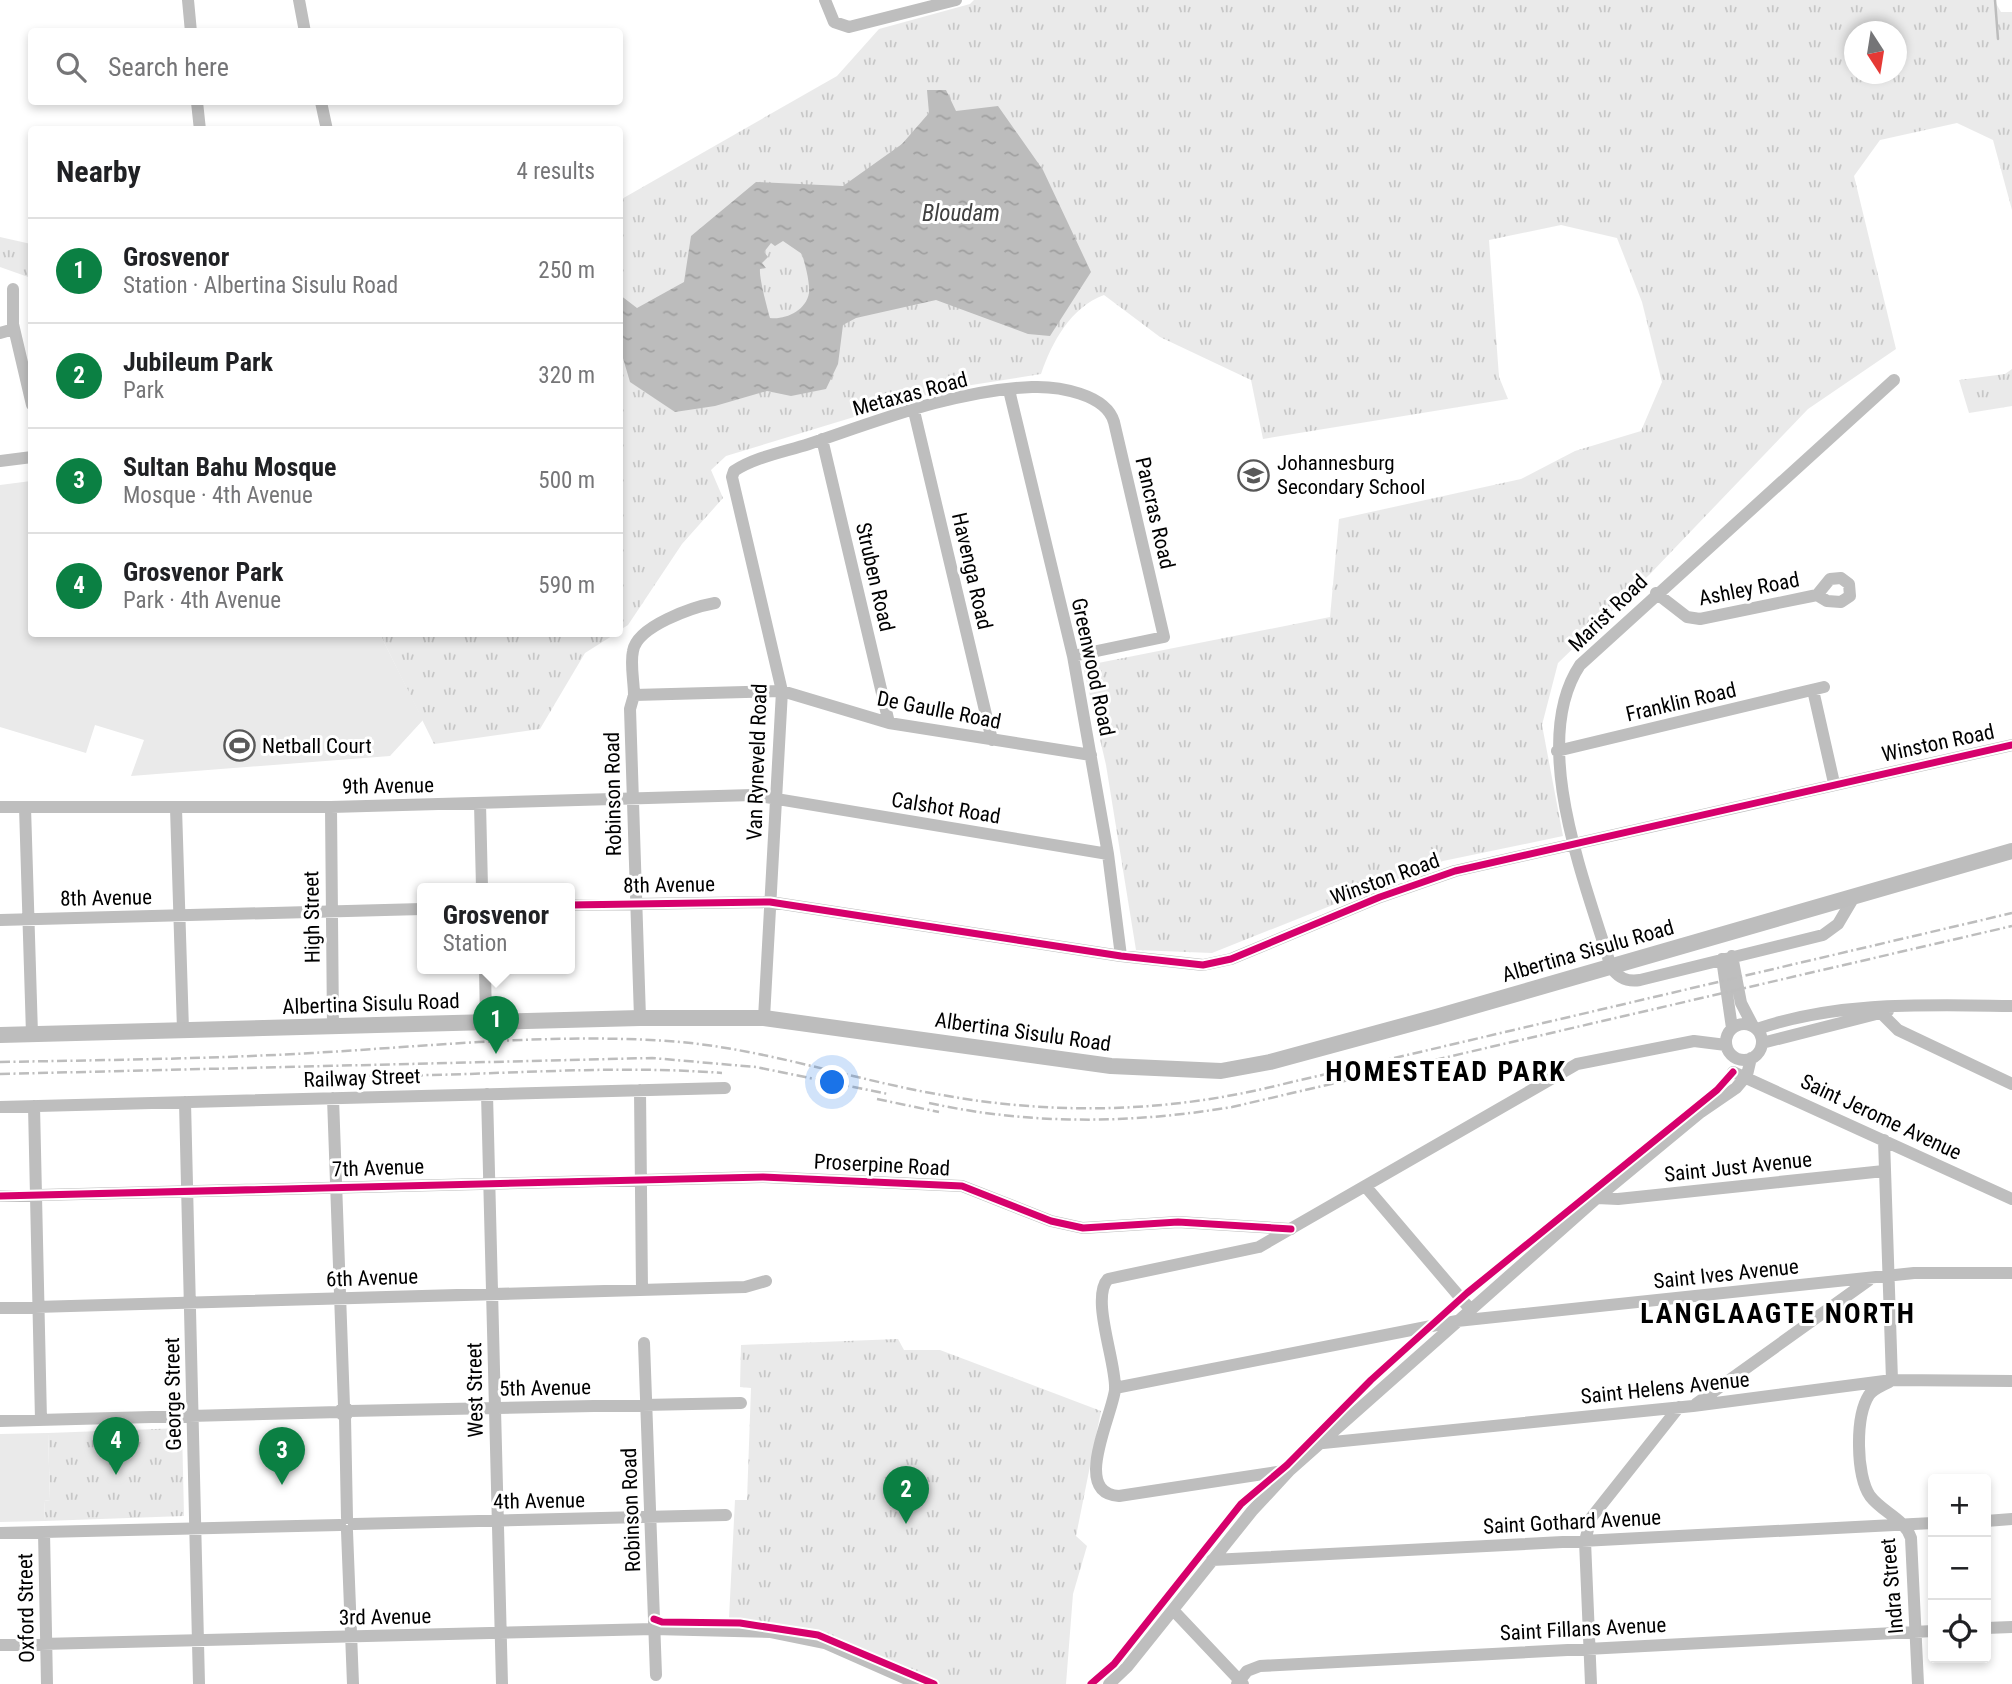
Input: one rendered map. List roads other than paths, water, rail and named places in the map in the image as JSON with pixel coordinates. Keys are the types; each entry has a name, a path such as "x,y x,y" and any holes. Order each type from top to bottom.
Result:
{"main road":[{"name":"Albertina Sisulu Road","path":"0,1035 640,1018 764,1018 1111,1066 1221,1071 1319,1049 2012,851"}],"street":[{"path":"188,0 191,28"},
{"path":"299,0 304,28"},
{"path":"825,0 834,22 849,27 956,0"},
{"path":"197,105 200,126"},
{"path":"322,105 326,126"},
{"path":"13,289 14,329 28,388"},
{"path":"0,333 14,329"},
{"name":"Marist Road","path":"1611,967 1574,844 1557,751 1560,711 1573,676 1580,665 1656,593 1894,380"},
{"name":"Metaxas Road","path":"734,471 822,439 914,411 1009,390 1040,387 1100,402"},
{"name":"Greenwood Road","path":"1009,390 1073,656 1108,854 1121,956"},
{"name":"Pancras Road","path":"1073,656 1164,638 1114,422 1110,411 1100,402"},
{"name":"Havenga Road","path":"914,411 992,740"},
{"name":"Struben Road","path":"822,439 890,723"},
{"path":"0,461 28,458"},
{"name":"Van Ryneveld Road","path":"734,471 732,477 782,691 764,1018"},
{"name":"Ashley Road","path":"1656,593 1681,614 1700,619 1817,595"},
{"name":"Robinson Road","path":"640,1018 630,709 634,695 633,649 642,634 661,623 715,603"},
{"name":"Franklin Road","path":"1557,751 1818,689 1835,783"},
{"name":"De Gaulle Road","path":"634,695 782,691 890,723 1091,755"},
{"name":"Winston Road","path":"770,902 1121,956 1203,965 1219,963 1427,879 1835,783 2012,745"},
{"name":"9th Avenue","path":"0,807 331,807 753,795 777,800"},
{"name":"Calshot Road","path":"777,800 1108,854"},
{"path":"480,803 482,883"},
{"path":"25,807 32,1034"},
{"name":"High Street","path":"331,807 333,1027"},
{"path":"176,808 183,1030"},
{"path":"1611,967 1618,977 1631,981 1728,963 1823,935 1838,924 1854,897"},
{"name":"8th Avenue","path":"575,905 770,902"},
{"name":"8th Avenue","path":"0,920 417,909"},
{"path":"1110,1684 1290,1470 1597,1198 1701,1112 1726,1087 1733,1072 1729,1050 1736,1004 1728,963"},
{"path":"485,974 486,1022"},
{"path":"1694,1041 1729,1050 1745,1060 1759,1052 1762,1043 1755,1027 1736,1004"},
{"path":"1290,1470 1119,1496 1108,1495 1097,1486 1097,1463 1115,1388 1102,1302 1104,1283 1116,1275 1259,1247 1577,1064 1694,1041 1741,1024 1755,1027 1841,1009 2012,1006"},
{"path":"1762,1043 1898,1007"},
{"path":"1881,1013 1898,1030 2012,1084"},
{"path":"1701,1112 1728,1094 1746,1076 1751,1058"},
{"name":"Saint Jerome Avenue","path":"1733,1072 2012,1199"},
{"name":"Railway Street","path":"0,1107 725,1088"},
{"path":"640,1090 642,1290"},
{"name":"West Street","path":"487,1094 502,1684"},
{"path":"333,1098 342,1298 353,1684"},
{"name":"George Street","path":"185,1102 200,1684"},
{"path":"34,1106 41,1420"},
{"path":"1884,1140 1892,1380"},
{"name":"Saint Just Avenue","path":"1597,1198 1618,1199 1884,1171"},
{"name":"7th Avenue","path":"0,1196 757,1177"},
{"name":"Proserpine Road","path":"757,1177 962,1186 1051,1221 1083,1228 1178,1222 1291,1230"},
{"path":"1366,1186 1470,1309"},
{"name":"Saint Ives Avenue","path":"1115,1388 1457,1321 1889,1275 2012,1273"},
{"path":"1591,1684 1585,1541 1594,1511 1686,1407 1871,1278"},
{"name":"6th Avenue","path":"0,1308 745,1287 766,1281"},
{"name":"Robinson Road","path":"644,1343 656,1675"},
{"name":"Saint Helens Avenue","path":"1323,1443 1686,1407 1892,1380 2012,1381"},
{"name":"Indra Street","path":"1892,1380 1869,1396 1860,1421 1861,1460 1868,1494 1885,1511 1905,1524 1911,1538 1918,1684"},
{"name":"5th Avenue","path":"0,1421 741,1403"},
{"name":"4th Avenue","path":"0,1533 726,1516"},
{"path":"1991,1521 2012,1519"},
{"name":"Saint Gothard Avenue","path":"1212,1560 1928,1523"},
{"name":"Oxford Street","path":"44,1532 47,1684"},
{"path":"1173,1610 1240,1683"},
{"path":"1991,1628 2012,1627"},
{"name":"3rd Avenue","path":"0,1645 654,1629 771,1632 825,1643 918,1684"},
{"name":"Saint Fillans Avenue","path":"1240,1683 1247,1671 1260,1666 1928,1631"}],"water":[{"name":"Bloudam","path":"927,90 946,90 956,111 998,106 1043,170 1091,272 1050,336 1028,334 936,300 856,318 843,325 838,364 826,389 791,396 767,391 715,406 675,412 630,382 623,358 623,297 637,308 684,282 691,236 756,182 843,186 902,144 929,113","holes":["783,241 802,254 809,293 804,305 794,313 770,318 760,273 760,269 766,268 762,263 768,257 764,252 771,243 775,246"]}],"waterway":[{"path":"1995,0 1998,39"}],"railway":[{"path":"0,1062 273,1055 543,1039 635,1039 713,1046 779,1058 909,1089 982,1101 1061,1108 1140,1107 1219,1098 1258,1090 2012,913"},
{"path":"929,1103 1005,1115 1080,1120 1156,1117 1232,1107 2012,926"},
{"path":"0,1074 652,1058 756,1067 888,1094"},
{"path":"337,1075 578,1070 722,1073"},
{"path":"877,1099 939,1112"}],"place":[{"name":"Johannesburg Secondary School","path":"1254,475"},
{"name":"Netball Court","path":"239,746"},
{"name":"Grosvenor","path":"496,1054"},
{"name":"Grosvenor Park","path":"116,1475"},
{"name":"Sultan Bahu Mosque","path":"282,1485"},
{"name":"Jubileum Park","path":"906,1524"}],"district":[{"name":"HOMESTEAD PARK","path":"1446,1071"},
{"name":"LANGLAAGTE NORTH","path":"1778,1313"}]}
